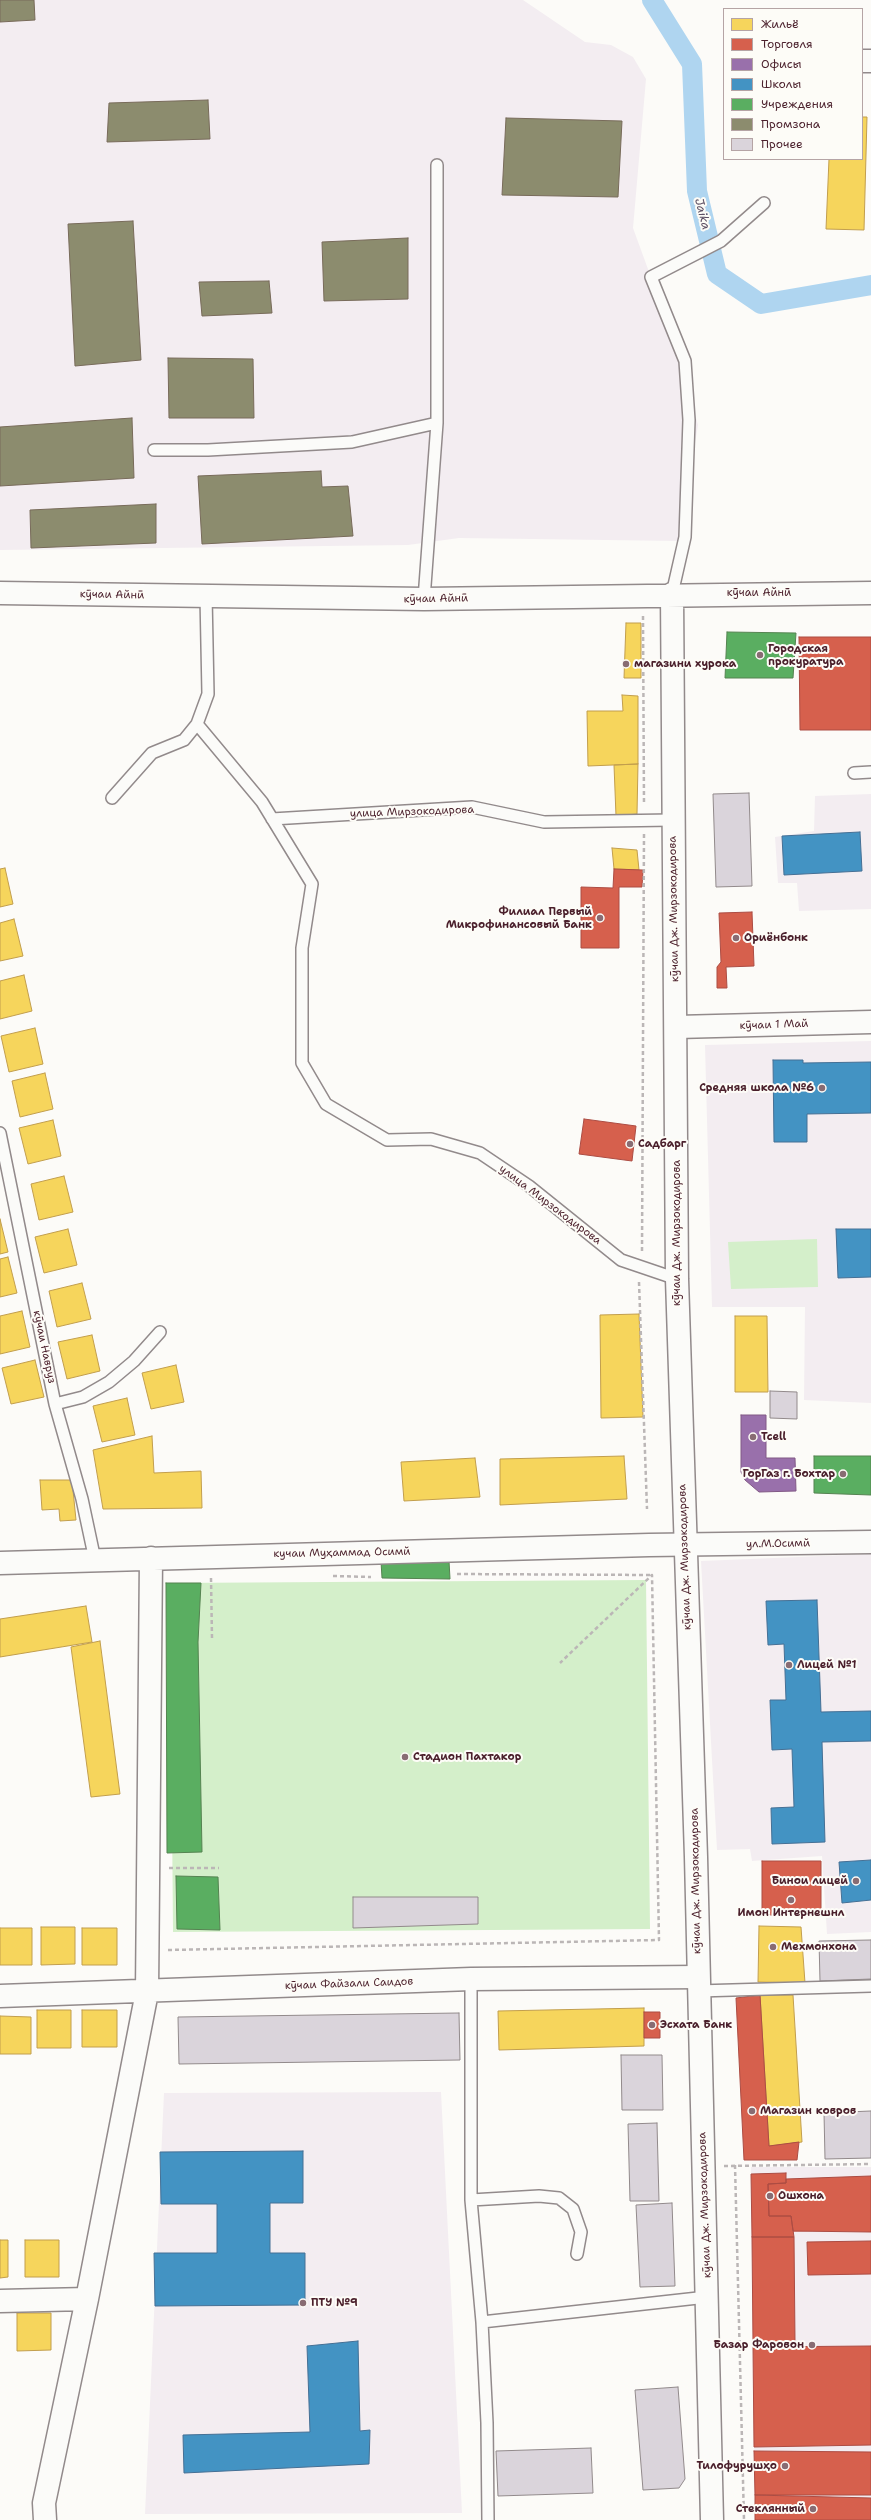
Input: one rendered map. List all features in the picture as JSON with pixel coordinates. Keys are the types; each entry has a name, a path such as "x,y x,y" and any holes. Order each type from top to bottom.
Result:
{"street":[{"name":"кӯчаи Айнӣ","path":"0,593 424,599 672,594 871,593"},
{"name":"кӯчаи Дж. Мирзокодирова","path":"672,594 672,820 677,1027 677,1280 704,2169 712,2520"},
{"name":"кӯчаи 1 Май","path":"677,1027 871,1022"},
{"name":"ул.М.Осимй","path":"684,1546 871,1542"},
{"name":"кучаи Муҳаммад Осимй","path":"0,1562 684,1546"},
{"path":"29,2520 44,2512 147,1992 151,1558"},
{"name":"кӯчаи Файзали Саидов","path":"0,1996 147,1992 471,1979 698,1984"},
{"path":"0,2301 87,2299"}],"lane":[{"path":"424,599 437,423 437,165"},
{"path":"672,594 685,537 689,420 686,368 685,360 651,277 721,241 764,203"},
{"path":"154,450 208,450 352,442 437,423"},
{"path":"112,798 152,753 184,740 197,724 208,694 206,596"},
{"name":"улица Мирзокодирова","path":"197,724 262,802 312,884 302,948 302,1063 326,1104 387,1140 431,1139 480,1153 529,1186 621,1260 677,1280"},
{"path":"854,773 871,772"},
{"name":"улица Мирзокодирова","path":"272,819 472,807 544,822 672,820"},
{"name":"кӯчаи Навруз","path":"0,1133 55,1404 82,1499 95,1560"},
{"path":"55,1404 83,1397 109,1382 134,1361 160,1332"},
{"path":"471,1979 471,2200 482,2322 487,2423 488,2520"},
{"path":"698,1984 871,1986"},
{"path":"471,2200 539,2196 559,2198 573,2209 581,2232 577,2254"},
{"path":"482,2322 707,2297"}],"path":[{"path":"643,615 644,1130 643,1246 640,1266 647,1509"},
{"path":"457,1574 652,1576"},
{"path":"203,1576 218,1576"},
{"path":"211,1576 212,1638"},
{"path":"325,1576 371,1577"},
{"path":"560,1663 652,1576"},
{"path":"165,1950 659,1940 652,1576"},
{"path":"148,1868 218,1868"},
{"path":"704,2169 735,2165 871,2164"},
{"path":"735,2165 744,2520"}],"shaded area":[{"path":"0,0 523,0 585,42 611,45 633,57 646,79 633,228 672,335 698,425 679,541 459,538 408,545 0,550"},
{"path":"871,794 871,909 799,911 797,883 778,883 775,837 814,831 815,796"},
{"path":"871,1041 871,1403 804,1400 805,1307 712,1307 705,1045"},
{"name":"Лицей №1","path":"871,1554 871,1932 827,1934 822,1856 752,1861 750,1849 717,1850 701,1561"},
{"name":"ПТУ №9","path":"441,2092 462,2513 145,2514 164,2093"},
{"name":"Базар Фаровон","path":"751,2167 871,2167 871,2520 755,2520"}],"green space":[{"path":"817,1239 818,1287 731,1289 728,1242"},
{"path":"646,1580 650,1929 173,1932 170,1583"}],"building: Жильё":[{"path":"863,117 867,117 864,230 826,229 829,160 863,160"},
{"path":"626,623 641,623 641,678 624,678"},
{"path":"622,695 638,696 638,764 588,766 587,711 623,711"},
{"path":"638,764 637,814 616,816 614,765"},
{"path":"612,848 637,850 639,870 614,869"},
{"path":"5,868 13,904 0,907 0,869"},
{"path":"14,919 23,956 0,961 0,923"},
{"path":"24,975 32,1011 0,1019 0,981"},
{"path":"35,1028 43,1064 9,1072 1,1036"},
{"path":"45,1073 53,1109 20,1117 12,1081"},
{"path":"53,1120 61,1156 28,1164 19,1128"},
{"path":"64,1176 73,1212 39,1220 31,1184"},
{"path":"0,1219 8,1252 0,1254"},
{"path":"68,1229 77,1265 44,1273 35,1237"},
{"path":"8,1257 17,1293 0,1297 0,1259"},
{"path":"82,1283 91,1319 57,1327 49,1291"},
{"path":"22,1311 30,1347 0,1354 0,1316"},
{"path":"639,1314 643,1417 601,1418 600,1315"},
{"path":"735,1316 767,1316 768,1392 735,1392"},
{"path":"92,1335 100,1371 67,1379 58,1342"},
{"path":"35,1360 44,1397 11,1404 2,1368"},
{"path":"176,1365 184,1402 151,1409 142,1373"},
{"path":"127,1398 135,1435 102,1442 93,1406"},
{"path":"152,1436 154,1473 201,1471 202,1508 103,1509 93,1450"},
{"path":"624,1456 627,1499 500,1505 500,1459"},
{"path":"475,1458 480,1497 404,1501 401,1462"},
{"path":"40,1480 72,1480 76,1520 60,1521 59,1509 42,1510"},
{"path":"86,1606 92,1642 0,1657 0,1619"},
{"path":"100,1641 120,1794 91,1797 71,1647"},
{"path":"759,1926 801,1927 805,1983 758,1982"},
{"path":"41,1927 75,1927 75,1964 41,1965"},
{"path":"0,1928 32,1928 32,1965 0,1965"},
{"path":"82,1928 117,1928 117,1965 82,1965"},
{"path":"760,1995 793,1995 802,2142 769,2146"},
{"path":"644,2008 644,2046 499,2050 498,2011"},
{"path":"37,2010 71,2010 71,2048 37,2048"},
{"path":"82,2010 117,2010 117,2047 82,2047"},
{"path":"0,2016 31,2017 31,2054 0,2054"},
{"path":"0,2240 8,2240 8,2277 0,2278"},
{"path":"25,2240 59,2240 59,2277 25,2277"},
{"path":"17,2313 51,2313 51,2350 17,2351"}],"building: Торговля":[{"path":"799,637 871,637 871,730 800,730"},
{"name":"Филиал Первый Микрофинансовый Банк","path":"614,869 643,870 642,887 619,887 619,948 581,948 581,887 613,888"},
{"name":"Ориёнбонк","path":"752,912 754,966 726,967 727,988 717,988 717,967 721,962 719,913"},
{"path":"584,1119 636,1126 632,1161 579,1154"},
{"name":"Имон Интернешнл","path":"762,1861 821,1861 821,1915 762,1915"},
{"path":"760,1995 769,2146 799,2142 797,2160 744,2160 736,1998"},
{"name":"Эсхата Банк","path":"644,2012 660,2012 660,2038 644,2038"},
{"path":"786,2173 786,2183 768,2184 769,2216 791,2216 794,2237 752,2237 751,2174"},
{"path":"871,2176 871,2232 793,2231 791,2216 769,2216 768,2184 786,2183 786,2179"},
{"path":"752,2237 794,2237 795,2342 753,2343"},
{"path":"871,2241 871,2274 808,2275 807,2242"},
{"path":"871,2346 871,2445 754,2447 753,2347"},
{"path":"754,2451 871,2452 871,2495 755,2495"},
{"name":"Стеклянный","path":"755,2495 871,2498 871,2520 755,2520"}],"building: Офисы":[{"name":"Tcell","path":"741,1415 766,1415 766,1458 795,1458 796,1491 759,1492 745,1480 741,1472"}],"building: Школы":[{"path":"860,832 862,871 784,875 782,836"},
{"name":"Средняя школа №6","path":"773,1060 803,1060 803,1063 871,1062 871,1113 807,1114 807,1142 774,1142"},
{"path":"836,1229 871,1229 871,1277 838,1278"},
{"path":"817,1600 821,1712 871,1711 871,1741 822,1742 825,1842 772,1844 771,1808 794,1807 792,1749 772,1750 770,1700 786,1700 784,1644 768,1645 766,1601"},
{"name":"Бинои лицей","path":"871,1860 871,1900 842,1903 839,1862"},
{"path":"303,2151 303,2203 270,2203 270,2253 305,2253 305,2305 155,2306 154,2253 217,2253 217,2204 161,2204 160,2152"},
{"name":"ПТУ №9","path":"358,2341 360,2431 370,2430 369,2464 184,2473 183,2435 310,2432 307,2346"}],"building: Учреждения":[{"name":"Городская прокуратура","path":"727,632 796,633 793,678 725,678"},
{"name":"ГорГаз г. Бохтар","path":"814,1456 871,1456 871,1495 814,1493"},
{"path":"381,1561 449,1561 450,1579 382,1578"},
{"path":"166,1583 201,1583 198,1642 202,1852 167,1853"},
{"path":"176,1876 218,1877 220,1930 177,1929"}],"building: Промзона":[{"path":"0,0 34,0 35,20 0,22"},
{"path":"208,100 210,139 107,142 109,103"},
{"path":"506,118 622,121 618,197 502,195"},
{"path":"133,221 141,360 75,366 68,224"},
{"path":"408,238 408,299 324,301 322,242"},
{"path":"269,281 272,313 202,316 199,282"},
{"path":"168,358 253,359 254,418 169,418"},
{"path":"132,418 134,478 0,486 0,427"},
{"path":"321,471 322,487 348,486 353,536 202,544 198,476"},
{"path":"156,504 156,543 31,548 30,510"}],"building: Прочее":[{"path":"749,793 752,886 716,887 713,794"},
{"path":"770,1391 797,1392 797,1419 770,1418"},
{"path":"353,1897 478,1897 478,1924 353,1928"},
{"path":"871,1940 871,1979 820,1981 819,1941"},
{"path":"459,2013 460,2060 179,2064 178,2017"},
{"path":"621,2055 662,2055 663,2110 622,2110"},
{"path":"871,2111 871,2158 825,2159 824,2113"},
{"path":"657,2123 659,2201 630,2201 628,2124"},
{"path":"672,2203 675,2286 640,2287 636,2205"},
{"path":"678,2387 685,2479 679,2488 643,2490 635,2390"},
{"path":"591,2448 593,2493 498,2496 496,2451"}],"waterway":[{"name":"Jaika","path":"652,0 692,64 697,191 717,274 761,304 871,285"}],"place":[{"name":"Городская прокуратура","path":"760,655"},
{"name":"магазини хурока","path":"626,664"},
{"name":"Филиал Первый Микрофинансовый Банк","path":"600,918"},
{"name":"Ориёнбонк","path":"736,938"},
{"name":"Средняя школа №6","path":"822,1088"},
{"name":"Садбарг","path":"630,1144"},
{"name":"Tcell","path":"753,1437"},
{"name":"ГорГаз г. Бохтар","path":"843,1474"},
{"name":"Лицей №1","path":"789,1665"},
{"name":"Стадион Пахтакор","path":"405,1757"},
{"name":"Бинои лицей","path":"856,1881"},
{"name":"Имон Интернешнл","path":"791,1900"},
{"name":"Мехмонхона","path":"773,1947"},
{"name":"Эсхата Банк","path":"652,2025"},
{"name":"Магазин ковров","path":"752,2111"},
{"name":"Ошхона","path":"770,2196"},
{"name":"ПТУ №9","path":"303,2303"},
{"name":"Базар Фаровон","path":"812,2345"},
{"name":"Тилофурушҳо","path":"785,2466"},
{"name":"Стеклянный","path":"813,2509"}]}
